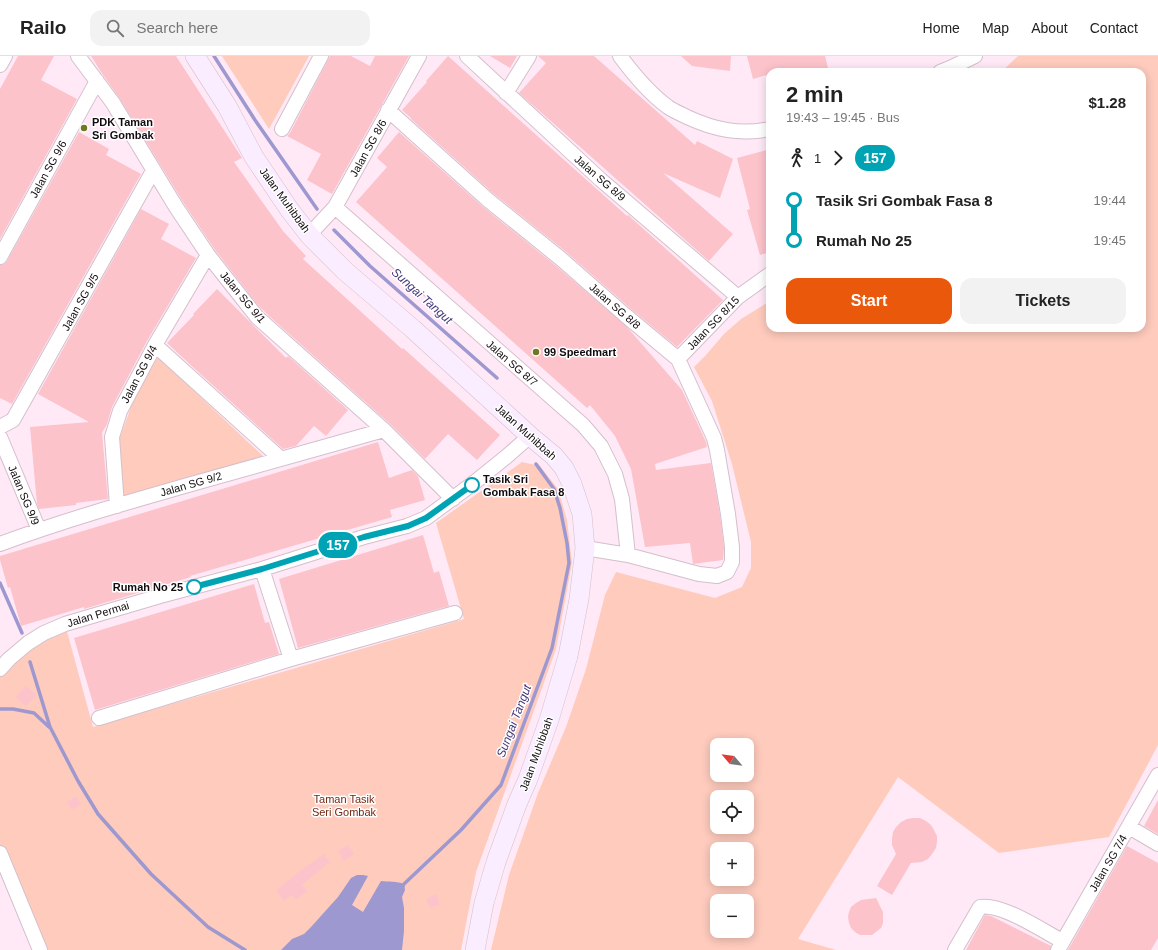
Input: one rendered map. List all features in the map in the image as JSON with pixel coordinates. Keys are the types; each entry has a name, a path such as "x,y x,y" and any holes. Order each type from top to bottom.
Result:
{"street":[{"path":"0,65 5,56"},
{"name":"Jalan SG 9/1","path":"78,56 112,103 153,171 208,255 258,317 384,430 453,499"},
{"name":"Jalan Muhibbah","path":"195,56 227,106 254,157 289,209 309,235 345,271 554,456 564,468 572,484 582,514 586,548 579,599 568,656 528,779 517,804 496,862 484,903 475,950"},
{"path":"282,129 321,56"},
{"name":"Jalan SG 8/6","path":"309,235 335,207 419,56"},
{"name":"Jalan SG 8/9","path":"467,56 601,180 738,297"},
{"path":"506,93 529,56"},
{"path":"620,56 638,78 669,108 714,128 739,132 756,132 766,130"},
{"path":"950,68 975,56"},
{"name":"Jalan SG 9/6","path":"0,257 97,81"},
{"name":"Jalan SG 8/8","path":"388,110 494,206 560,258 678,359 714,438 728,514 733,557 732,562 727,572 717,576 699,574 628,555"},
{"name":"Jalan SG 9/5","path":"0,427 13,420 153,171"},
{"name":"Jalan SG 8/7","path":"335,207 583,425 601,446 615,474 622,499 628,555"},
{"name":"Jalan SG 9/4","path":"117,506 112,438 120,411 155,345 208,255"},
{"name":"Jalan SG 8/15","path":"678,359 738,297 766,277"},
{"path":"155,345 280,458"},
{"name":"Jalan SG 9/2","path":"0,544 39,530 117,506 280,458 384,430"},
{"name":"Jalan Permai","path":"0,669 9,659 28,643 44,632 65,624 160,596 262,569 364,537 408,526 426,518 453,499 530,436"},
{"name":"Jalan SG 9/9","path":"0,438 39,530"},
{"path":"586,548 628,555"},
{"path":"262,569 291,659"},
{"path":"99,718 291,659 455,613"},
{"name":"Jalan SG 7/4","path":"1060,946 1158,775"},
{"path":"1129,828 1158,844"},
{"path":"0,853 40,950"},
{"path":"956,950 980,907 983,906 1006,910 1060,946"}],"green space":[{"path":"222,56 309,56 269,129"},
{"path":"1018,56 1158,56 1158,745 1109,837 999,853 898,777 798,939 836,950 491,950 509,875 538,793 566,727 586,669 605,595 616,572 715,598 742,587 751,568 751,542 732,464 712,401 694,367 724,334 741,319 766,303 766,332 1146,332 1146,68 1005,68"},
{"path":"158,357 264,457 123,499 119,440 135,396"},
{"name":"Taman Tasik Seri Gombak","path":"522,462 540,466 558,489 567,520 572,563 556,649 476,872 461,950 43,950 0,851 0,672 65,624 93,727 464,619 436,523"}],"shaded area":[{"path":"357,875 368,876 352,905 363,912 381,881 404,884 405,890 402,897 404,908 404,931 402,950 281,950 292,939 304,934 338,897 351,878"}],"building":[{"path":"18,56 54,56 41,80 77,99 0,239 0,89"},
{"path":"91,56 176,56 242,158 234,162 283,231 306,256 303,259 500,435 477,460 448,434 425,459 390,424 258,305 215,250 183,202 120,99"},
{"path":"330,56 351,56 370,66 375,56 409,56 332,194 307,180 321,154 287,136 290,133"},
{"path":"448,56 723,300 677,347 565,251 494,194 402,110"},
{"path":"490,56 517,56 510,68"},
{"path":"538,56 594,56 695,145 697,141 733,159 720,198 663,173 733,234 709,261 519,93 546,63"},
{"path":"681,56 731,56 730,71 692,66"},
{"path":"747,56 825,56 828,68 766,68 766,75 753,79"},
{"path":"79,132 109,149 106,155 141,174 12,404 0,398 0,265 7,261"},
{"path":"399,132 482,206 555,265 626,326 682,390 707,447 655,464 656,470 711,463 720,515 724,548 723,560 693,564 690,543 645,547 631,469 615,436 590,405 587,408 356,202 387,167 377,158"},
{"path":"766,150 766,253 760,255 747,210 750,209 737,158"},
{"path":"141,209 169,224 161,239 196,258 147,341 112,407 107,424 102,433 108,499 76,503 76,505 39,509 37,504 30,427 89,422 38,394"},
{"path":"217,289 286,358 288,356 348,410 326,436 314,426 296,446 283,449 167,343"},
{"path":"378,442 389,478 412,470 418,476 425,500 390,510 392,517 190,576 191,577 84,609 84,607 21,626 10,587 8,588 0,556"},
{"path":"423,535 434,573 439,571 449,606 298,648 279,579"},
{"path":"254,584 265,623 269,622 279,654 95,710 74,638"},
{"path":"26,686 36,695 26,706 16,697"},
{"path":"76,796 81,804 72,810 67,802"},
{"path":"1158,800 1158,834 1144,826"},
{"path":"913,818 920,818 931,825 937,836 936,848 928,859 922,862 911,863 892,895 877,886 896,854 892,845 893,832 901,822"},
{"path":"348,845 354,854 344,861 338,851"},
{"path":"1127,846 1158,863 1158,938 1151,950 1068,950"},
{"path":"324,854 330,862 302,885 307,891 296,900 292,895 284,901 276,891"},
{"path":"436,894 440,904 430,908 426,899"},
{"path":"876,898 883,912 883,923 881,928 872,935 860,935 851,928 849,923 848,917 851,907 861,900"},
{"path":"985,915 991,916 1051,946 1050,950 966,950"}],"waterway":[{"name":"Sungai Tangut","path":"214,56 255,120 317,209"},
{"name":"Sungai Tangut","path":"334,230 370,266 497,378"},
{"name":"Sungai Tangut","path":"402,888 404,884 461,830 501,785 552,648 569,563 567,543 560,508 554,489 536,464"},
{"path":"0,583 22,633"},
{"path":"30,662 50,727 78,781 98,814 151,874 208,927 245,950"},
{"path":"0,709 13,709 34,713 49,727"}],"bus line":[{"name":"157","path":"194,587 262,569 364,537 408,526 426,518 472,485"}],"place":[{"name":"PDK Taman Sri Gombak","path":"84,128"},
{"name":"99 Speedmart","path":"536,352"},
{"name":"Tasik Sri Gombak Fasa 8","path":"472,485"},
{"name":"Rumah No 25","path":"194,587"}]}
